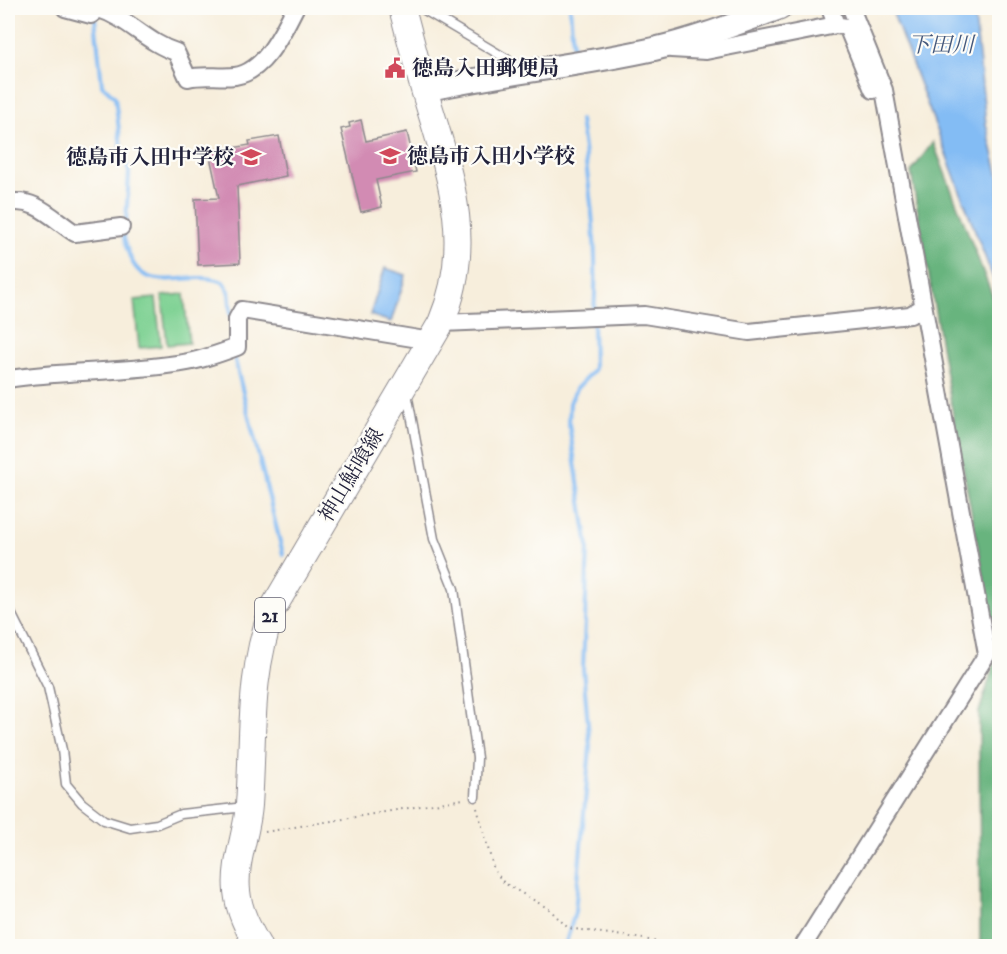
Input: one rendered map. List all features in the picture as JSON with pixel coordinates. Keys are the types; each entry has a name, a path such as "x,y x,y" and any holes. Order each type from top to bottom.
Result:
{"main road":[{"name":"神山鮎喰線","path":"258,946 243,919 237,888 237,868 249,806 257,657 272,610 436,332 455,281 459,248 457,214 402,8"}],"street":[{"path":"66,8 114,14 159,46 176,52 188,78 200,75 238,76 253,69 271,50 295,8"},
{"path":"424,90 655,48 699,37 780,8"},
{"path":"830,8 836,25"},
{"path":"803,946 987,654 884,90 851,8"},
{"path":"655,48 706,51 836,25 847,27 874,94 890,163 896,179 903,187"},
{"path":"8,203 17,201 43,209 75,233 121,227"},
{"path":"8,379 52,372 126,369 189,362 233,349 237,319 242,310 436,332 593,315 644,315 749,332 910,315 922,308"}],"lane":[{"path":"421,8 507,58 515,72"},
{"path":"406,384 434,538 454,589 477,758 475,797"},
{"path":"8,607 48,687 62,750 66,784 82,803 104,820 130,828 158,825 181,813 249,806"}],"path":[{"path":"244,835 475,797 495,870 504,883 549,909 568,928 645,939 674,946"}],"green space":[{"path":"933,142 999,313 999,946 980,946 979,712 998,651 954,421 911,172"},
{"path":"184,294 189,343 167,345 162,296"},
{"path":"156,298 161,346 139,348 134,300"}],"water":[{"name":"下田川","path":"891,8 974,8 986,124 999,177 999,294"},
{"path":"385,268 406,275 391,322 370,315"}],"building":[{"path":"361,120 366,141 407,132 416,172 376,180 382,207 361,212 341,129 350,127 349,123"},
{"path":"279,136 286,176 237,186 240,263 198,265 195,199 219,198 209,152 250,145 249,141"}],"waterway":[{"path":"570,8 573,47"},
{"path":"95,18 102,85 115,97 121,147 129,172 126,224"},
{"path":"580,120 594,240 594,313"},
{"path":"124,232 129,254 136,268 145,275 156,279 196,278 223,282 229,291 231,315"},
{"path":"565,946 575,912 590,747 583,669 588,547 569,424 570,403 576,389 594,370 593,321"},
{"path":"233,352 283,554"}],"place":[{"name":"徳島入田郵便局","path":"395,68"},
{"name":"徳島市入田小学校","path":"390,156"},
{"name":"徳島市入田中学校","path":"251,157"}]}
